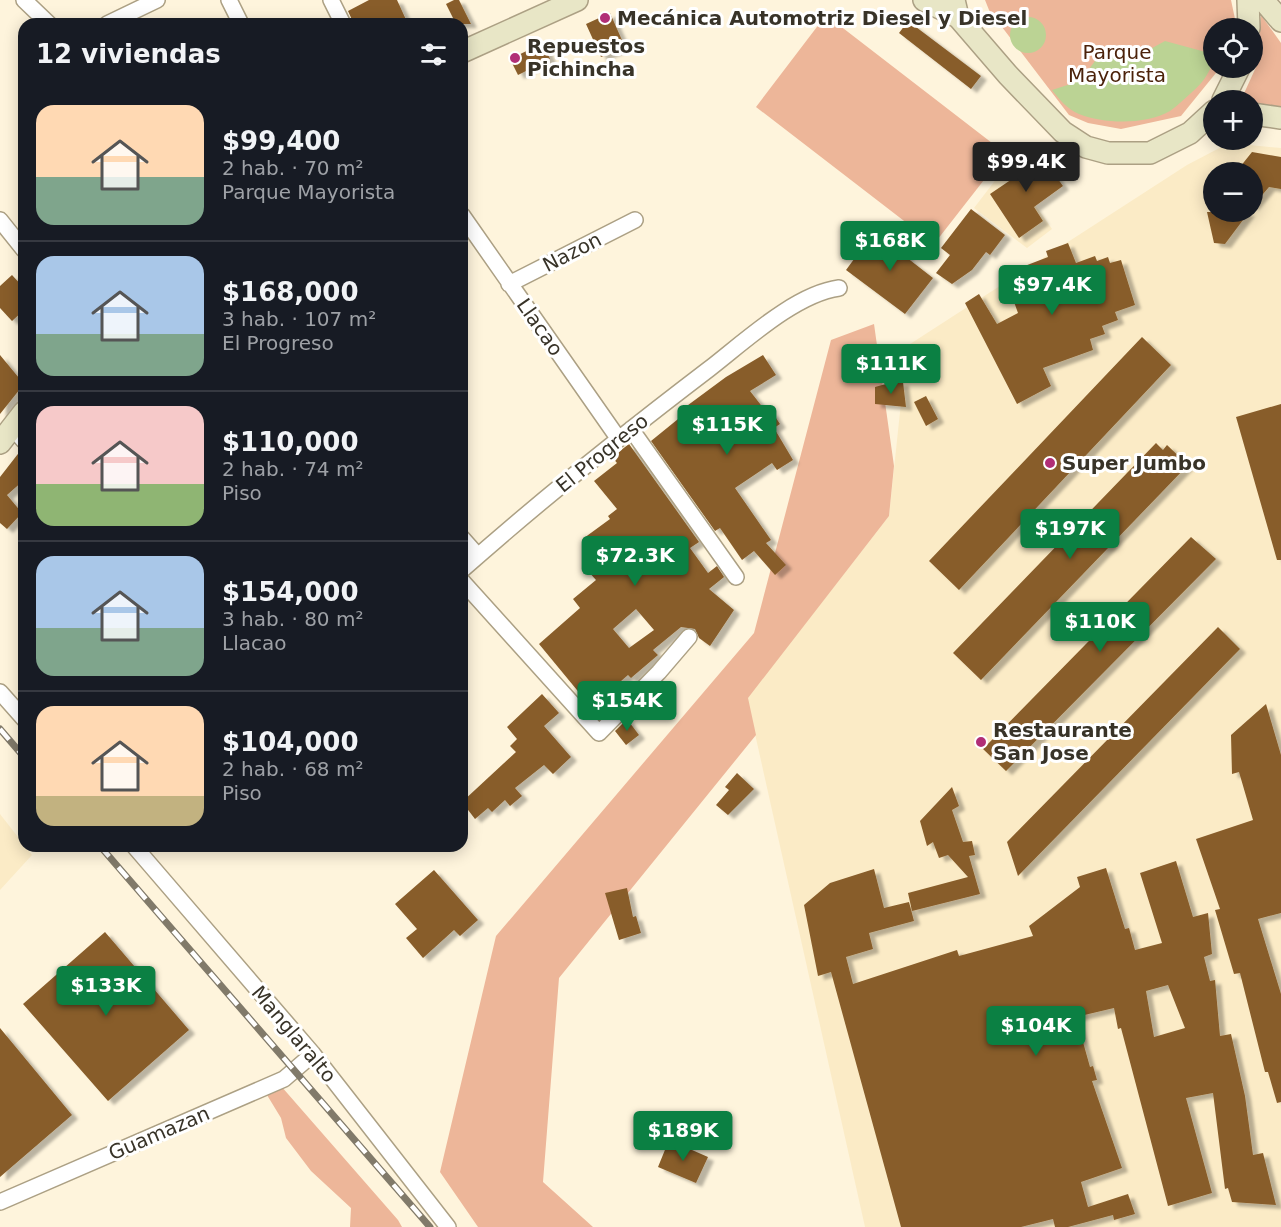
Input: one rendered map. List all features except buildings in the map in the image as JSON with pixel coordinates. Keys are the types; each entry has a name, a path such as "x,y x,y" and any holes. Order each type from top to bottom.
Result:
{"main road":[{"path":"924,0 956,9 1063,132 1086,147 1108,153 1150,153 1203,128"},
{"path":"1248,0 1249,18"},
{"path":"1263,0 1281,21"},
{"path":"468,49 568,2"},
{"path":"1263,116 1281,118"},
{"path":"1190,133 1203,121"}],"street":[{"path":"24,0 43,18"},
{"path":"120,18 157,0"},
{"path":"229,0 238,18"},
{"path":"331,0 340,18"},
{"path":"0,220 18,242"},
{"name":"Nazon","path":"509,284 635,220"},
{"name":"Llacao","path":"468,225 618,438"},
{"name":"El Progreso","path":"468,565 618,438 783,313 825,290 839,288"},
{"path":"631,429 736,577"},
{"path":"468,545 478,556"},
{"path":"468,588 599,733 659,672 689,637"},
{"path":"0,692 18,712"},
{"name":"Manglaralto","path":"142,852 313,1054 448,1227"},
{"name":"Guamazan","path":"0,1202 284,1079 313,1054"}],"shaded area":[{"path":"1028,17 1041,22 1046,35 1041,48 1028,53 1015,48 1010,35 1015,22"},
{"path":"1165,41 1203,51 1204,78 1170,111 1149,119 1125,122 1100,120 1079,114 1071,110 1052,90 1080,81 1095,61 1110,51 1143,53"},
{"path":"1263,146 1281,148 1281,1227 865,1227 747,698 889,516 907,346 1187,165 1216,150 1263,150"},
{"path":"1007,165 1052,229 1027,248 974,208"},
{"path":"0,814 18,837 18,852 30,852 32,855 0,890"}],"green space":[{"name":"Parque Mayorista","path":"985,0 1231,0 1235,18 1203,18 1203,78 1212,78 1181,116 1121,129 1088,123 1069,115 989,10"},
{"path":"826,15 1005,153 934,244 756,107"},
{"path":"1261,15 1281,43 1281,113 1263,110 1263,90 1246,90 1251,78 1263,78 1263,18 1261,18"},
{"path":"874,324 894,466 889,516 748,698 756,735 559,978 543,1182 593,1227 478,1227 440,1172 496,936 754,633 831,340"},
{"path":"281,1086 402,1227 350,1227 351,1208 311,1171 286,1138 281,1118 267,1095"}],"railway":[{"path":"0,729 18,750"},
{"path":"105,852 430,1227"}],"place":[{"name":"Mecánica Automotriz Diesel y Diesel","path":"605,18"},
{"name":"Repuestos Pichincha","path":"515,58"},
{"name":"Super Jumbo","path":"1050,463"},
{"name":"Restaurante San Jose","path":"981,742"}]}
